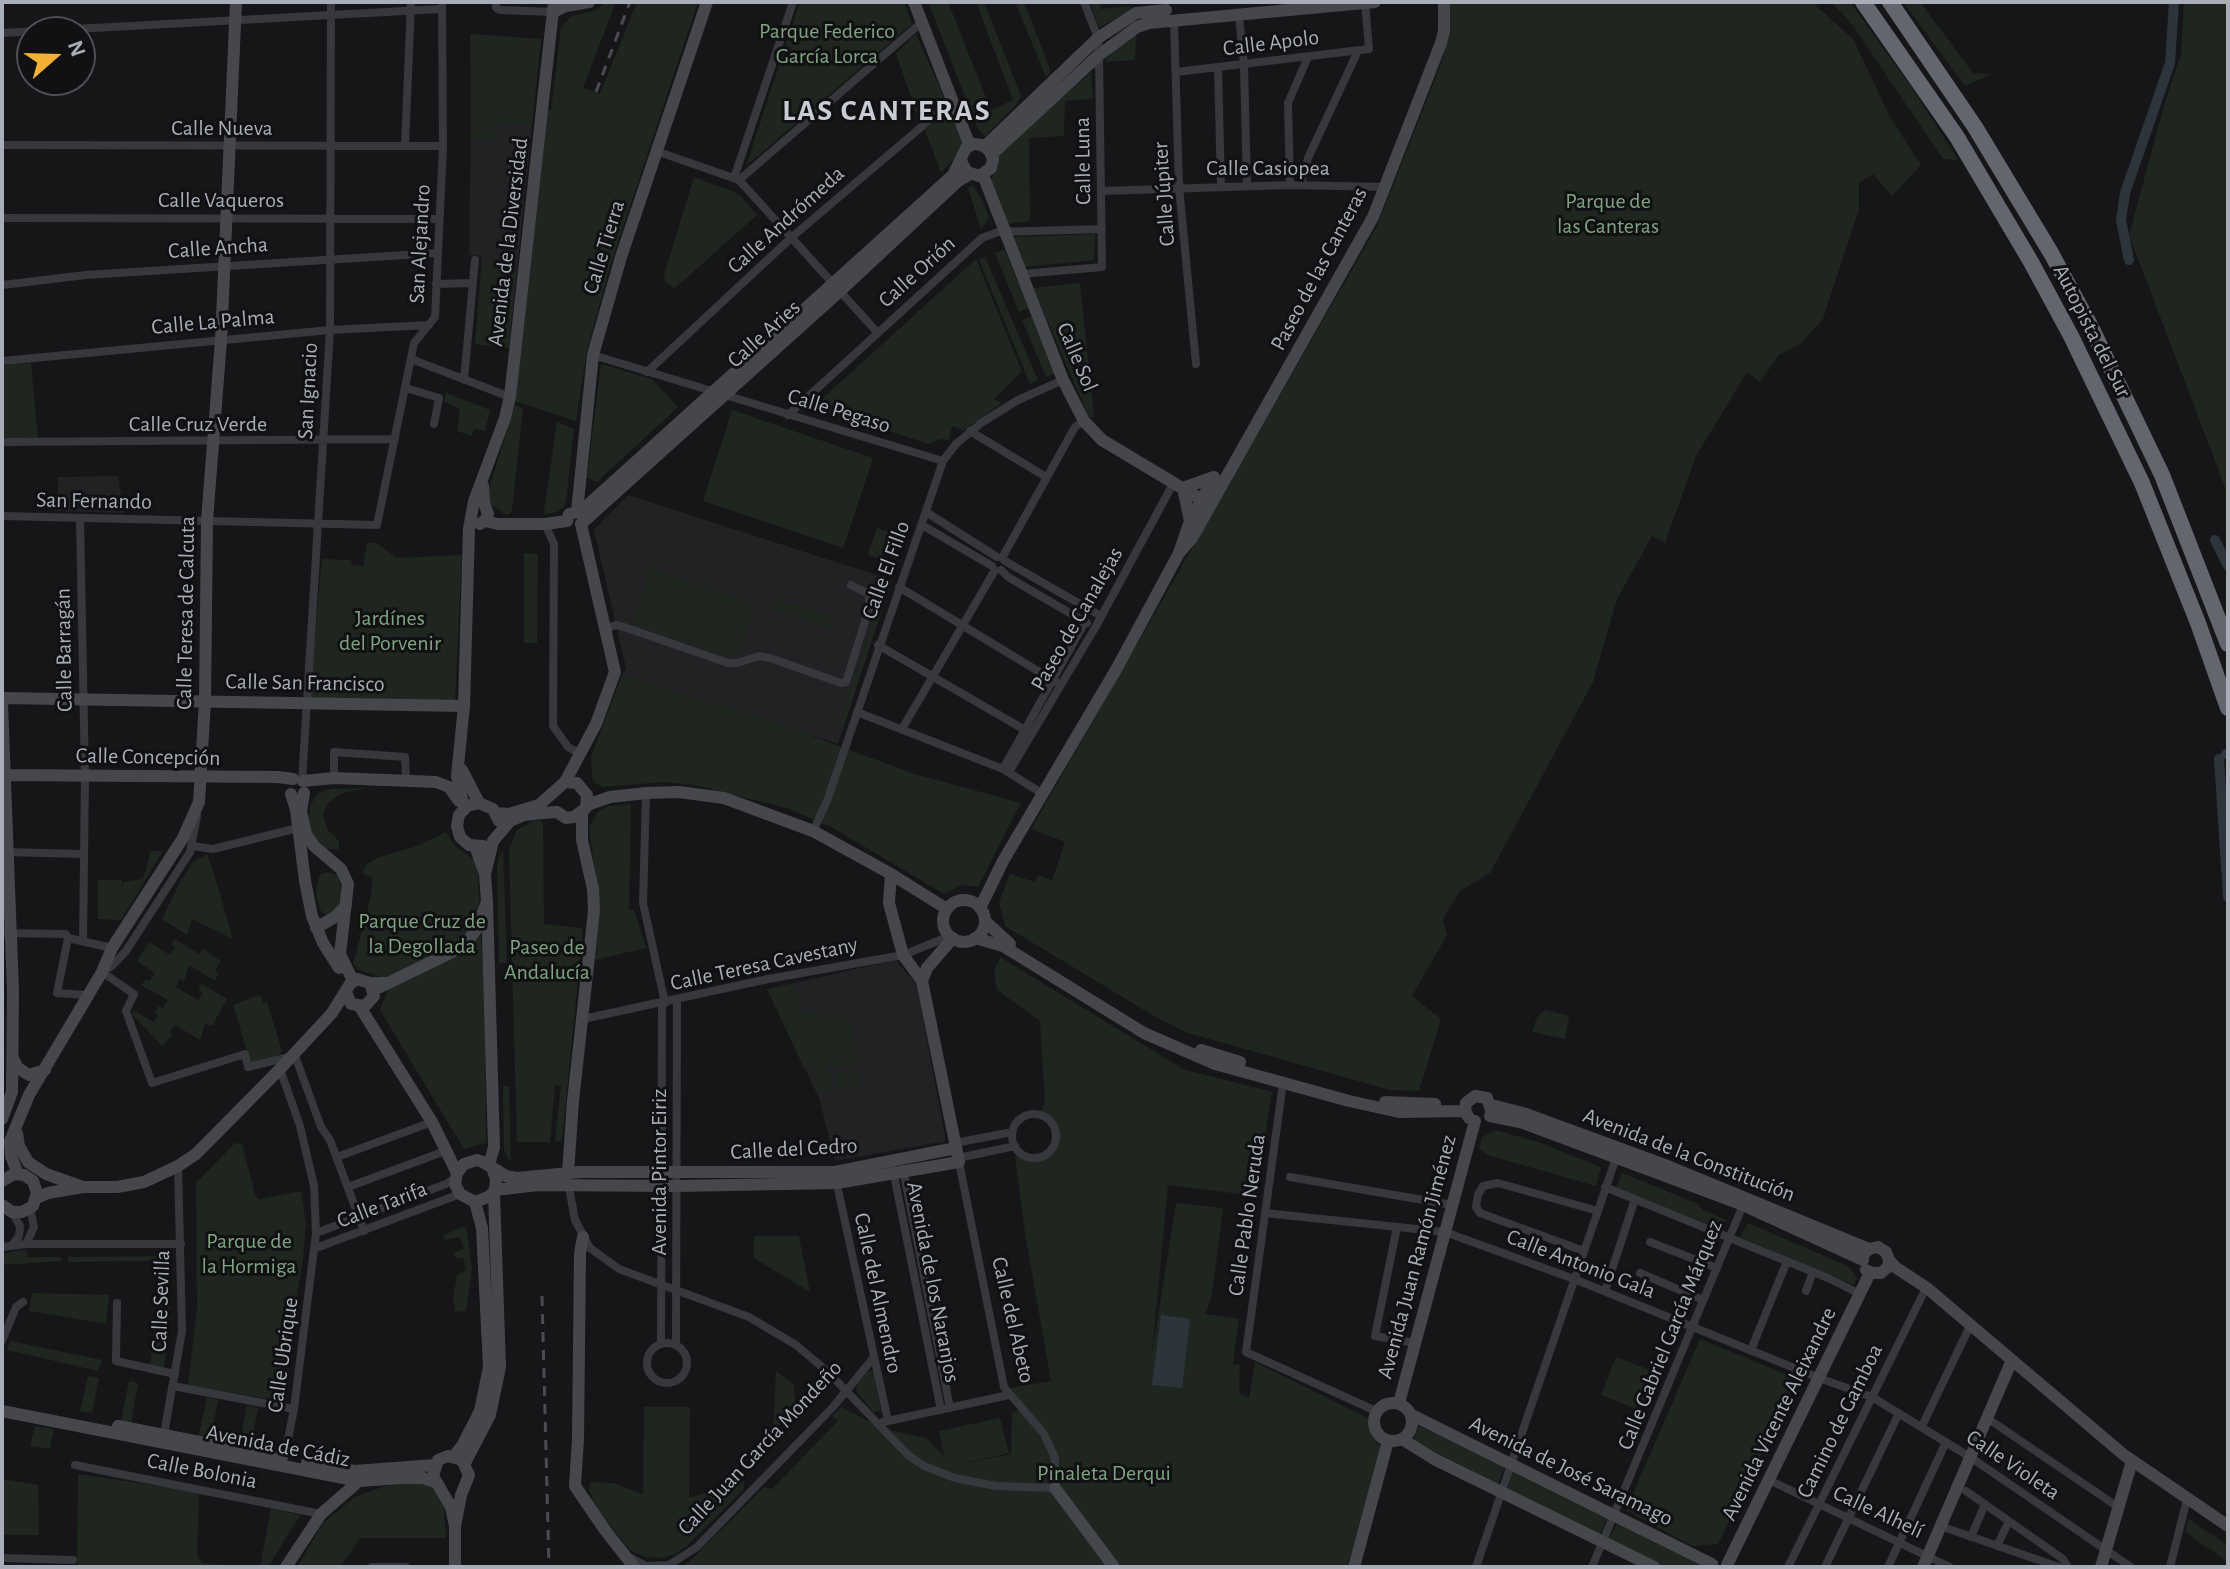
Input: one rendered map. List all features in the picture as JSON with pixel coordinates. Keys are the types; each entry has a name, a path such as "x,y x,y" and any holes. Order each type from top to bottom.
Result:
{"highway":[{"name":"Autopista del Sur","path":"1863,2 1964,149 2024,249 2071,336 2142,483 2228,708"},
{"name":"Autopista del Sur","path":"1890,2 1975,127 2051,253 2090,325 2162,475 2228,644"}],"street":[{"name":"Calle Teresa de Calcuta","path":"7,1176 10,1141 29,1095 102,972 112,948 176,851 199,806 205,701 207,521 221,340 236,2"},
{"name":"San Ignacio","path":"300,788 330,330 331,2"},
{"path":"496,5 547,7 589,2"},
{"name":"Calle Tierra","path":"565,782 596,724 615,672 580,518 579,484 593,355 614,281 707,2"},
{"path":"737,179 793,2"},
{"path":"914,2 970,146"},
{"path":"1084,2 1098,38"},
{"path":"988,150 1098,38 1136,14 1239,16 1300,6 1368,2"},
{"name":"Calle Apolo","path":"1176,72 1369,49 1368,2"},
{"name":"Paseo de las Canteras","path":"1218,480 1236,455 1361,242 1386,187 1441,43 1444,2"},
{"path":"2,33 330,16 442,6"},
{"name":"San Alejandro","path":"377,525 414,343 435,317 443,146 442,6"},
{"path":"405,146 411,7"},
{"name":"Avenida de la Diversidad","path":"463,810 457,776 464,706 471,540 481,515 483,483 510,397 547,7"},
{"path":"988,150 1099,55 1136,14"},
{"name":"Calle Júpiter","path":"1168,14 1176,72 1179,187 1196,364"},
{"path":"1239,16 1244,65 1247,186"},
{"path":"737,179 921,23"},
{"name":"Calle Luna","path":"1022,274 1102,267 1098,38"},
{"path":"1301,185 1308,158 1358,51"},
{"path":"1290,185 1288,103 1308,57"},
{"path":"1218,68 1221,186"},
{"name":"Calle Andrómeda","path":"647,372 792,237 953,100"},
{"name":"Calle Nueva","path":"2,145 443,146"},
{"path":"970,146 988,150"},
{"path":"970,146 963,152 961,161 964,169 976,174 993,164 988,150"},
{"path":"656,151 737,179 877,332"},
{"name":"Calle Aries","path":"837,288 953,175 961,161"},
{"name":"Calle Aries","path":"580,518 958,181 976,174"},
{"name":"Calle Sol","path":"976,174 1006,232 1063,380 1084,421 1102,440 1202,500"},
{"name":"Calle Casiopea","path":"1102,191 1290,185 1386,187"},
{"name":"Calle Vaqueros","path":"2,218 439,219"},
{"name":"Calle Orión","path":"788,415 982,238 1006,232 1102,229"},
{"name":"Calle Ancha","path":"2,285 86,275 437,253"},
{"path":"464,380 475,260"},
{"path":"436,284 473,283"},
{"name":"Calle La Palma","path":"2,361 330,330 429,325"},
{"name":"Calle Pegaso","path":"593,355 943,461"},
{"path":"411,359 510,397"},
{"name":"Calle El Fillo","path":"813,831 827,801 943,461 970,431 1018,400 1063,380"},
{"path":"406,388 439,398 434,424"},
{"name":"Calle Aries","path":"580,518 608,487 720,394"},
{"path":"902,729 1075,427 1084,421"},
{"path":"970,431 1046,477"},
{"name":"Calle Cruz Verde","path":"2,442 395,439"},
{"path":"1192,526 1178,485 1218,480"},
{"path":"1192,526 1202,510 1202,500 1210,496 1218,480"},
{"path":"1218,480 1117,668 1003,861 983,914 981,933 964,941 951,937 944,923 947,909 957,901 970,901 983,914 1010,944 1147,1025 1203,1051 1351,1095 1389,1103 1466,1107"},
{"path":"579,484 594,493 608,487"},
{"name":"Paseo de Canalejas","path":"1006,770 1057,682 1095,628 1178,485"},
{"path":"926,512 999,564 1008,577 1095,628"},
{"path":"481,515 498,524 567,521 574,528 580,518"},
{"name":"San Fernando","path":"2,516 377,525"},
{"name":"Calle Barragán","path":"80,520 85,776 83,941"},
{"path":"545,524 554,544 553,726 568,747 580,754 584,788 580,812 582,840 593,889 594,911 568,1179 571,1208 583,1237 590,1248 619,1269 749,1317 796,1345 883,1422 908,1455 939,1473 1005,1487 1055,1488 1114,1567"},
{"path":"922,525 1101,616"},
{"path":"605,629 616,625 624,627 728,663 759,656 770,658 841,683 846,682 869,609 869,594 851,585"},
{"path":"899,587 1057,682 1089,609"},
{"path":"878,645 1028,732"},
{"path":"2,700 8,1029 13,1059 12,1092 2,1129"},
{"name":"Calle San Francisco","path":"2,700 464,706"},
{"path":"857,712 1006,770 1043,794"},
{"path":"334,778 334,752 405,757 406,781"},
{"path":"436,782 448,778 459,766"},
{"name":"Avenida de la Diversidad","path":"459,766 479,803"},
{"name":"Calle Concepción","path":"4,775 202,778 300,788 334,778 436,782"},
{"path":"436,782 452,790 463,810"},
{"path":"496,813 509,814 539,805 565,782 577,783 610,797"},
{"path":"300,788 296,810 298,828 316,928 448,1150 459,1171 460,1194 475,1202 517,1185 568,1179"},
{"path":"300,788 306,834 314,846 344,874 348,884 340,954 355,995"},
{"path":"554,792 552,802 557,812"},
{"path":"485,874 495,838 500,826 496,813 479,803 463,810 457,820 458,832 465,842 485,846 495,838 510,821 524,815 580,812 610,797 679,792 724,798 813,831 947,909"},
{"name":"Avenida Pintor Eiriz","path":"646,793 643,903 664,1003 661,1343"},
{"path":"199,806 192,846 126,951 102,972 134,994 126,1011 152,1083 245,1054 248,1067 292,1055"},
{"path":"192,846 213,849 298,828"},
{"path":"460,1460 490,1415 500,1367 496,1179 490,1166 494,1147 487,902 485,874 475,846"},
{"path":"6,852 84,854"},
{"path":"891,874 889,903 903,955 922,981"},
{"path":"6,1210 22,1212 48,1193 144,1182 178,1166 196,1154 332,1013 355,995 461,946 477,928 487,902"},
{"path":"316,928 346,906"},
{"path":"7,932 66,934 68,938 112,948"},
{"path":"922,981 927,968 951,937"},
{"name":"Calle Teresa Cavestany","path":"583,1019 768,979 903,955 951,937"},
{"path":"68,938 57,993 86,995"},
{"path":"975,938 1003,946 1158,1040 1215,1064 1399,1112 1466,1107"},
{"path":"355,995 362,979 372,987"},
{"name":"Calle del Abeto","path":"922,981 1004,1387 1044,1434 1055,1458 1055,1488"},
{"name":"Avenida Pintor Eiriz","path":"676,1344 677,1001"},
{"path":"292,1055 323,1130 329,1137 364,1231"},
{"path":"13,1059 18,1068 29,1075 46,1069"},
{"name":"Calle Ubrique","path":"280,1069 296,1111 314,1186 316,1233 294,1409 284,1459"},
{"name":"Calle Pablo Neruda","path":"1283,1083 1246,1352 1376,1411"},
{"path":"12,1092 26,1088 29,1095"},
{"path":"1479,1095 1487,1098 1490,1110 1483,1121 1475,1121 1466,1107 1471,1097 1479,1095"},
{"name":"Avenida de la Constitución","path":"1490,1110 1743,1205 1893,1273 1930,1294 2132,1461 2228,1526"},
{"name":"Avenida de la Constitución","path":"1490,1110 1523,1113 1670,1167 1873,1266"},
{"path":"1034,1114 1049,1119 1056,1134 1053,1149 1040,1157 1026,1156 1015,1146 1012,1134 1019,1120 1034,1114"},
{"path":"19,1115 19,1146 28,1162 46,1174 83,1187"},
{"name":"Avenida Juan Ramón Jiménez","path":"1399,1403 1475,1121"},
{"path":"337,1157 432,1122"},
{"path":"303,1137 323,1130"},
{"name":"Calle del Cedro","path":"957,1153 1007,1133 1012,1134"},
{"name":"Calle del Cedro","path":"568,1179 836,1178 957,1153 1015,1146"},
{"path":"348,1187 448,1150"},
{"path":"1476,1567 1605,1187 1618,1158"},
{"path":"459,1171 477,1160 506,1176 568,1179"},
{"name":"Calle Sevilla","path":"163,1439 182,1331 178,1166"},
{"name":"Avenida de los Naranjos","path":"897,1166 945,1409"},
{"name":"Calle Tarifa","path":"316,1233 446,1184 459,1171"},
{"path":"7,1176 69,1183"},
{"path":"1290,1177 1452,1205"},
{"name":"Calle del Almendro","path":"836,1178 874,1357 883,1422"},
{"path":"26,1244 34,1227 36,1189 31,1180"},
{"path":"1584,1251 1480,1213 1476,1207 1478,1195 1483,1186 1498,1183 1598,1211"},
{"path":"1605,1187 1860,1294"},
{"name":"Calle Tarifa","path":"316,1248 460,1194"},
{"path":"1605,1291 1635,1199"},
{"path":"455,1567 455,1526 463,1486 469,1475 460,1460 462,1446 480,1411 489,1367 482,1228 475,1202"},
{"name":"Calle Gabriel García Márquez","path":"1592,1567 1743,1205"},
{"path":"6,1210 20,1226 19,1236 13,1244"},
{"name":"Calle Antonio Gala","path":"1265,1213 1445,1232 1574,1279 1872,1397"},
{"path":"34,1227 54,1245"},
{"path":"1397,1227 1375,1336 1415,1343"},
{"name":"Calle Juan García Mondeño","path":"583,1237 580,1253 575,1486 631,1562 667,1566 697,1547 833,1407 874,1357"},
{"path":"1650,1242 1717,1268"},
{"path":"2,1247 13,1244 181,1244"},
{"path":"1751,1350 1787,1261"},
{"name":"Avenida Vicente Aleixandre","path":"1728,1566 1873,1266"},
{"path":"1806,1291 1813,1272"},
{"path":"1640,1273 1703,1300"},
{"name":"Camino de Gamboa","path":"1788,1567 1872,1397 1930,1294"},
{"path":"2,1341 16,1307 23,1302"},
{"path":"117,1303 116,1361 175,1374"},
{"path":"1922,1426 1970,1326"},
{"path":"661,1343 676,1344 687,1358 686,1371 676,1381 663,1383 651,1376 647,1363 651,1351 661,1343"},
{"path":"1925,1562 2012,1360"},
{"path":"173,1386 294,1409"},
{"path":"883,1422 1009,1395"},
{"name":"Calle Violeta","path":"1872,1397 1970,1457 2131,1567"},
{"name":"Avenida de Cádiz","path":"2,1403 163,1439 357,1476 423,1478 439,1486"},
{"path":"1354,1567 1395,1440 1412,1426 1412,1415 1399,1403 1386,1403 1376,1411 1375,1429 1395,1440 1654,1567"},
{"name":"Avenida de Cádiz","path":"2,1411 284,1459 357,1476 378,1470 435,1465"},
{"path":"1825,1567 1899,1413"},
{"name":"Avenida de José Saramago","path":"1412,1415 1616,1514 1709,1565"},
{"path":"1987,1418 2118,1507"},
{"path":"1888,1567 1946,1442"},
{"path":"455,1526 449,1501 439,1486 435,1465 443,1457 460,1460"},
{"path":"2101,1567 2132,1461"},
{"name":"Calle Bolonia","path":"75,1465 321,1514"},
{"path":"286,1567 321,1514 357,1476"},
{"name":"Calle Alhelí","path":"1769,1480 1899,1543 1925,1562 1950,1567"},
{"path":"439,1486 454,1491 463,1486"},
{"path":"1966,1491 2063,1559 2068,1567"},
{"path":"2170,1567 2187,1499"},
{"path":"1971,1537 1985,1504"},
{"path":"1997,1546 2009,1521"},
{"path":"1940,1526 2059,1567 2068,1567"},
{"path":"2021,1554 2030,1536"},
{"path":"2,1558 73,1560"},
{"name":"Calle Alhelí","path":"1925,1562 1960,1567"},
{"path":"1709,1565 1728,1566"},
{"path":"372,1567 406,1567"}],"shaded area":[{"path":"472,34 541,39 509,348 475,344 482,256 469,255"},
{"path":"118,476 124,513 54,511 55,500 58,500 58,477"},
{"path":"628,495 892,580 838,744 622,675 626,668 594,530"},
{"path":"896,960 917,986 946,1141 835,1161 819,1098 767,989"},
{"path":"1161,1315 1190,1319 1182,1388 1152,1385"}],"green space":[{"path":"605,2 615,4 583,88 600,94 637,2 698,2 611,263 587,350 576,421 515,401 547,109 551,110 561,27 572,16 597,10"},
{"name":"Parque Federico García Lorca","path":"800,2 904,2 912,24 746,166"},
{"path":"928,2 948,2 991,110 1013,100 976,2 984,2 1021,96 985,136 978,129"},
{"path":"1015,2 1024,2 1048,63 1050,74 1046,77"},
{"path":"1090,2 1100,2 1101,9 1130,6 1131,10 1099,28"},
{"name":"Parque de las Canteras","path":"1448,2 1812,2 1853,39 1890,117 1921,165 1892,196 1873,174 1859,183 1859,209 1823,319 1800,344 1779,355 1760,382 1747,372 1696,456 1665,543 1652,536 1617,599 1593,682 1490,873 1460,891 1443,919 1447,935 1412,996 1441,1019 1419,1091 1390,1090 1188,1033 1154,1016 1005,926 999,902 1010,874 1035,882 1038,875 1052,880 1065,842 1031,829 1377,226 1441,64 1449,36"},
{"path":"1831,2 1850,2 1913,89 1958,160 1943,159 1851,23"},
{"path":"1903,2 1920,2 1973,73 1992,74 1965,86"},
{"path":"2184,2 2228,2 2228,495 2129,235 2181,54"},
{"path":"1136,32 1135,60 1106,62 1106,58"},
{"path":"470,34 541,39 532,125 498,122 495,142 471,139"},
{"path":"916,34 944,97 918,118 896,53"},
{"path":"1091,73 1093,99 1065,101 1064,136 1029,138 1030,221 1008,224 991,181 997,157 1021,132"},
{"path":"948,110 965,147 941,173 925,130"},
{"path":"694,177 739,194 757,215 674,289 665,281 664,275"},
{"path":"973,185 989,218 981,229 968,188"},
{"path":"1095,234 1094,260 1025,267 1014,237"},
{"path":"1004,249 1029,308 1019,312 995,253"},
{"path":"985,257 1038,380 1030,384 979,260"},
{"path":"976,259 1022,371 994,399 1002,403 964,430 952,426 949,440 941,439 929,444 813,407"},
{"path":"482,265 515,266 509,348 475,344"},
{"path":"1080,283 1094,417 1089,417 1033,288"},
{"path":"1032,316 1055,374 1046,377 1022,320"},
{"path":"31,363 38,439 2,438 2,365"},
{"path":"601,364 652,379 678,407 597,482 587,478"},
{"path":"446,393 490,410 485,431 474,429 472,436 457,431 460,409 444,401"},
{"path":"515,405 523,408 512,510 510,514 505,514 491,505 488,492"},
{"path":"732,410 873,458 843,548 703,501"},
{"path":"557,422 574,429 566,500 559,511 545,515 544,511"},
{"path":"877,528 891,532 881,560 868,554"},
{"name":"Jardínes del Porvenir","path":"367,543 377,543 397,558 462,555 455,701 309,699 322,559 351,560 352,565 363,566"},
{"path":"524,553 538,554 537,643 524,643"},
{"path":"651,568 706,587 687,643 631,625"},
{"path":"888,579 892,580 843,727 838,725"},
{"path":"708,588 749,603 754,610 738,655 720,655 689,644"},
{"path":"779,600 835,617 831,629 776,610"},
{"path":"622,675 768,720 915,774 1021,803 978,887 962,885 944,894 833,828 787,808 695,785 665,782 602,787 592,778 591,757"},
{"path":"368,788 340,794 328,803 323,814 327,829 339,841 339,849 326,849 317,844 309,831 309,815 310,806 318,793 328,789"},
{"path":"631,804 629,910 634,910 646,948 595,960 600,912 589,827 598,812 609,806"},
{"name":"Paseo de Andalucía","path":"535,820 542,821 543,825 544,924 582,928 582,941 562,1141 555,1141 561,1085 555,1085 550,1142 517,1142 509,850 517,830"},
{"name":"Parque Cruz de la Degollada","path":"446,832 455,846 477,862 485,1004 486,1143 464,1149 380,1010 388,989 379,976 358,970 353,964 371,896 372,878 362,873 367,864"},
{"path":"503,850 507,963 499,963 497,866"},
{"path":"151,851 163,851 121,920 98,919 98,880 122,880 123,893 123,882 143,879"},
{"path":"207,854 233,939 192,919 187,935 162,919 193,862"},
{"path":"321,874 337,875 342,892 339,907 327,916 320,910 316,892"},
{"path":"175,939 199,954 203,949 221,961 215,971 218,974 215,981 189,965 184,982 180,979 176,987 198,1000 203,993 198,990 202,984 227,999 212,1026 205,1023 200,1040 175,1025 169,1032 173,1035 162,1046 132,1015 133,1010 154,1022 158,1006 163,1008 168,1000 141,985 155,973 137,961 149,942 170,955"},
{"name":"Pinaleta Derqui","path":"1000,957 1183,1069 1272,1092 1256,1196 1168,1185 1152,1354 1176,1203 1223,1208 1212,1295 1205,1314 1239,1319 1233,1364 1240,1365 1239,1393 1249,1398 1255,1362 1368,1418 1371,1435 1381,1447 1347,1567 679,1567 689,1562 764,1487 772,1489 838,1421 832,1416 841,1407 884,1429 926,1438 944,1456 939,1431 1000,1418 1009,1453 957,1465 1011,1454 1012,1413 1024,1406 1010,1388 1051,1381 1015,1156 1040,1161 1060,1135 1058,1125 1041,1111 1045,1101 1040,1021 997,990 994,972"},
{"path":"795,983 805,1014 819,1012 821,1020 848,1014 859,1063 832,1068 830,1062 827,1063 833,1090 818,1094 812,1067 804,1068 767,989"},
{"path":"260,995 263,1003 267,1002 282,1051 275,1058 251,1064 233,1005"},
{"path":"1545,1010 1569,1016 1565,1039 1532,1032 1537,1017"},
{"path":"860,1069 863,1084 837,1091 833,1075"},
{"path":"503,1086 509,1086 511,1163 504,1151"},
{"path":"1496,1130 1541,1143 1601,1167 1596,1186 1487,1155 1479,1147 1482,1137"},
{"name":"Parque de la Hormiga","path":"235,1143 242,1144 255,1195 259,1199 301,1191 306,1222 303,1259 280,1401 188,1385 197,1307 196,1183"},
{"path":"1622,1173 1696,1203 1703,1210 1726,1220 1721,1229 1616,1188"},
{"path":"1748,1223 1848,1266 1857,1278 1854,1285 1740,1237"},
{"path":"466,1226 472,1269 466,1311 455,1312 453,1298 457,1275 466,1269 463,1257 456,1259 454,1253 464,1248 459,1237 445,1240 443,1235"},
{"path":"754,1236 799,1236 810,1292 754,1258"},
{"path":"27,1250 28,1257 61,1257 61,1261 2,1265 2,1254"},
{"path":"160,1250 167,1250 170,1318 164,1367 150,1365 158,1301 156,1261 68,1262 68,1257 158,1256"},
{"path":"32,1293 109,1295 106,1324 29,1311"},
{"path":"1700,1339 1798,1379 1718,1544 1692,1546 1626,1510"},
{"path":"10,1341 102,1360 98,1371 7,1350"},
{"path":"1616,1357 1655,1372 1641,1411 1601,1395"},
{"path":"870,1370 874,1372 881,1410 878,1412 873,1412 856,1391 858,1379"},
{"path":"776,1371 794,1385 795,1412 773,1431"},
{"path":"88,1376 99,1378 92,1413 80,1411"},
{"path":"129,1381 138,1383 131,1423 121,1421"},
{"path":"207,1397 218,1400 210,1441 198,1438"},
{"path":"247,1405 258,1408 250,1449 239,1446"},
{"path":"644,1407 690,1407 689,1498 744,1481 744,1489 686,1547 660,1558 645,1557 631,1551 595,1506 589,1489 590,1482 613,1483 643,1494"},
{"path":"35,1426 54,1429 50,1449 30,1446"},
{"path":"1419,1426 1505,1465 1498,1484 1413,1441"},
{"path":"1514,1468 1608,1516 1599,1536 1508,1490"},
{"path":"78,1474 199,1492 197,1555 202,1563 251,1567 77,1567"},
{"path":"2,1479 38,1485 39,1535 2,1535"},
{"path":"419,1483 434,1488 444,1504 446,1538 360,1538 340,1567 297,1567 323,1523 355,1497 385,1486"},
{"path":"271,1508 300,1515 268,1567 260,1567"},
{"path":"2188,1518 2228,1546 2228,1562 2185,1532"},
{"path":"1618,1522 1700,1564 1698,1567 1662,1567 1608,1540"}],"waterway":[{"path":"2129,260 2121,220 2125,193 2170,63 2174,2"},
{"path":"2215,540 2228,566"},
{"path":"2219,759 2228,897"}],"railway":[{"path":"596,92 630,2"},
{"path":"542,1296 549,1567"}],"district":[{"name":"LAS CANTERAS","path":"887,111"}]}
